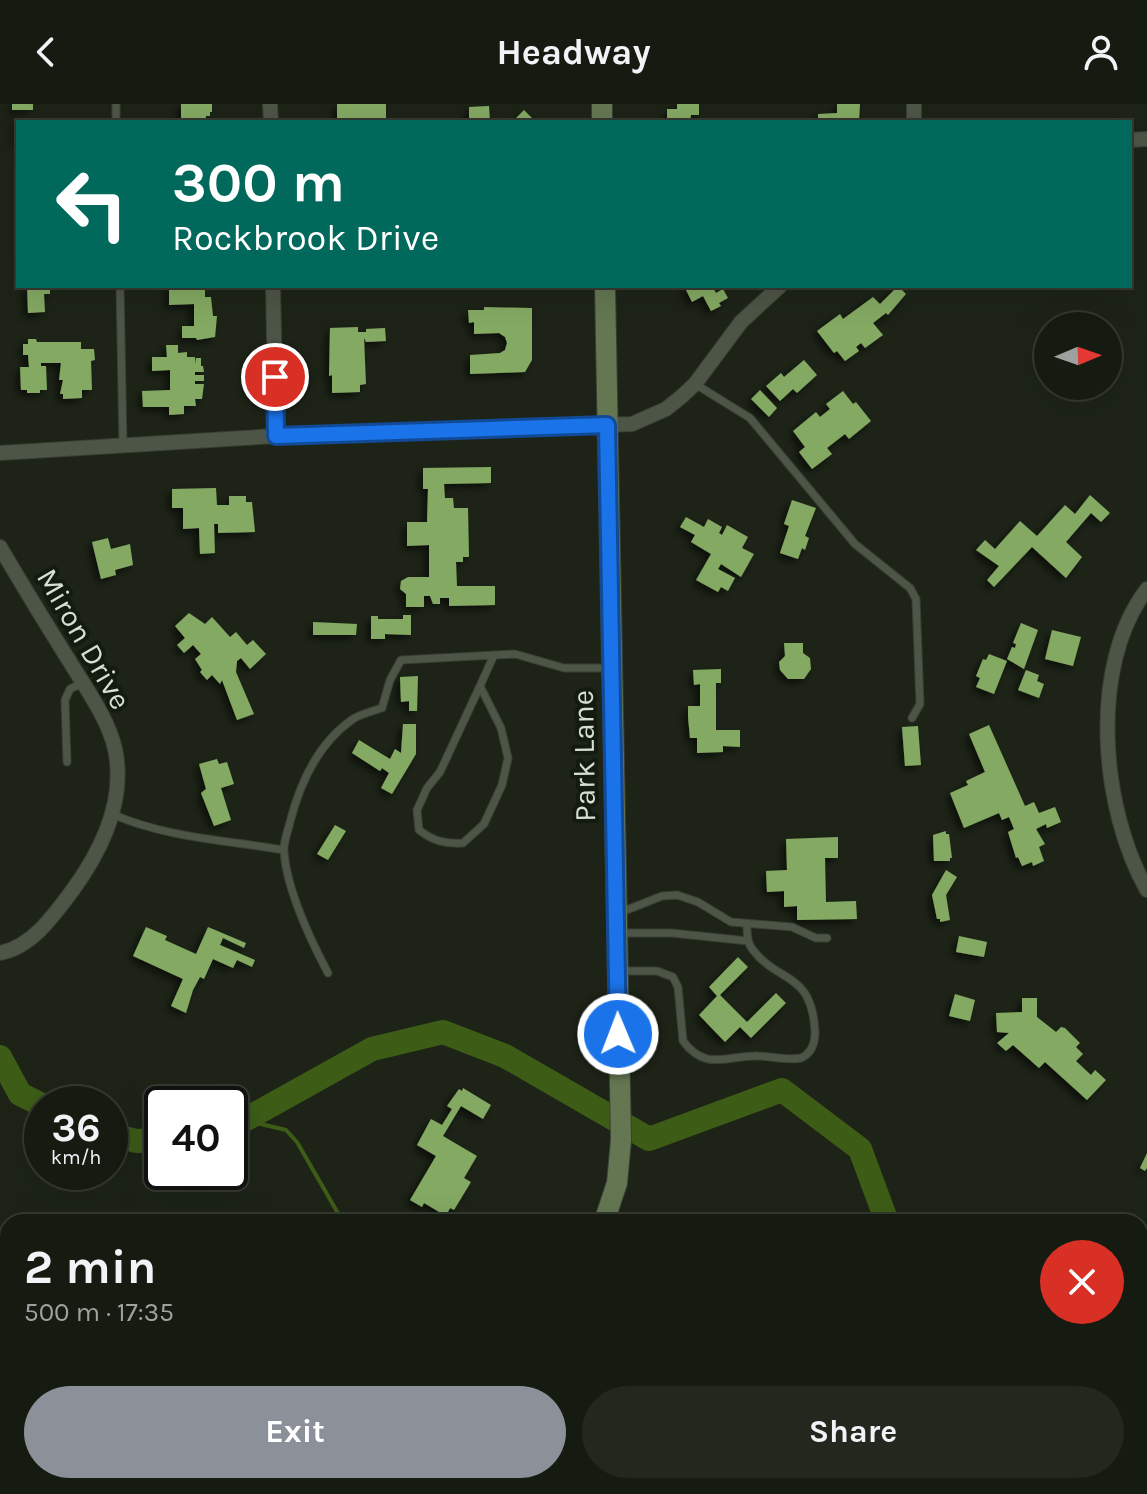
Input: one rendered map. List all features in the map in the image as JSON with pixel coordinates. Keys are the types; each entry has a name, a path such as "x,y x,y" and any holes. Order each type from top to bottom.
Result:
{"street":[{"path":"273,288 276,436"},
{"name":"Park Lane","path":"605,288 621,1140 611,1214"},
{"path":"0,453 276,436 632,424 666,409 695,384 741,322 778,288"},
{"name":"Miron Drive","path":"0,547 102,717 115,747 118,775 111,824 87,871 54,916 24,944 0,953"},
{"path":"1147,589 1123,630 1111,679 1107,733 1118,808 1129,852 1147,890"}],"lane":[{"path":"120,288 123,445"},
{"path":"695,384 750,418 855,544 910,588 916,599 920,704 912,718"},
{"path":"328,973 293,891 284,850 297,795 313,762 355,718 382,708 390,680 401,660 515,654 564,668 612,668"},
{"path":"480,686 501,728 508,758 502,785 484,824 463,843 447,844 431,839 419,830 417,810 427,788 440,772 494,655"},
{"path":"67,762 65,700 70,689 82,683"},
{"path":"112,814 135,824 187,838 218,839 284,850"},
{"path":"617,923 662,896 677,895 698,902 721,918 747,925 792,927 816,938 827,938"},
{"path":"617,923 672,933 748,941"},
{"path":"617,971 657,971 673,977 678,987 683,1041 697,1055 715,1061 754,1055 801,1058 807,1055 815,1040 814,1019 808,1000 794,980 753,950 748,941 747,925"}],"building":[{"path":"12,104 33,104 33,110 12,110"},
{"path":"181,104 212,104 212,112 206,120 181,119"},
{"path":"337,104 386,104 386,120 337,120"},
{"path":"677,104 699,104 699,115 691,115 690,120 667,120 667,109 677,109"},
{"path":"837,104 860,104 859,120 818,120 818,114 837,113"},
{"path":"489,106 490,120 469,120 469,107"},
{"path":"524,110 534,120 514,120"},
{"path":"27,288 50,288 50,294 44,294 45,312 28,313"},
{"path":"169,288 205,288 205,297 211,297 213,316 217,316 215,337 197,340 182,338 182,326 194,326 194,304 169,305"},
{"path":"685,288 713,288 716,293 723,289 728,298 711,311 703,296 692,302"},
{"path":"896,288 906,294 888,315 886,313 873,323 883,335 865,348 861,343 856,347 859,351 845,361 837,351 834,353 817,331 840,314 843,319 873,297 880,304"},
{"path":"484,307 532,308 532,360 525,372 470,374 470,355 500,353 507,343 499,333 474,334 474,322 469,323 468,310 484,310"},
{"path":"358,327 358,332 385,328 386,341 366,342 364,338 366,384 360,385 360,392 332,393 332,375 329,376 330,328"},
{"path":"28,339 36,339 37,342 81,342 81,349 94,349 95,360 91,361 92,390 82,390 82,398 63,399 63,394 60,394 63,380 59,380 61,363 41,363 41,366 46,366 47,390 27,393 27,390 21,390 20,367 29,367 28,355 23,355 23,344 28,344"},
{"path":"166,345 178,345 178,353 187,352 187,357 195,357 195,364 196,358 201,358 204,372 195,372 195,375 204,375 204,381 195,381 195,384 204,384 202,399 195,399 196,406 184,406 184,414 169,415 169,407 143,407 142,391 170,390 170,370 152,371 152,357 167,357"},
{"path":"804,360 817,375 797,393 793,389 780,401 766,386 781,373 784,377"},
{"path":"760,390 777,408 769,417 751,399"},
{"path":"843,391 871,421 849,439 845,434 827,448 832,454 812,469 799,452 805,447 793,431 816,412 820,417 830,409 826,404"},
{"path":"491,467 491,483 444,484 445,498 453,498 454,508 468,508 469,557 463,557 463,562 456,562 457,586 495,586 495,605 449,606 449,598 440,598 440,604 433,604 430,596 424,596 424,607 406,607 406,594 400,589 401,581 408,577 429,577 429,545 407,546 407,522 427,522 428,489 423,489 423,468"},
{"path":"216,488 217,505 229,505 229,496 246,496 246,502 252,502 255,532 218,533 218,524 214,524 215,553 200,554 199,528 183,529 183,508 172,508 172,489"},
{"path":"1090,495 1110,513 1101,522 1091,513 1066,542 1082,557 1066,578 1032,547 994,587 987,580 999,566 976,550 985,540 995,549 1020,521 1037,536 1065,505 1075,514"},
{"path":"792,500 816,508 805,536 809,538 805,550 802,548 798,559 780,553 789,526 784,524"},
{"path":"686,517 704,527 708,519 722,527 719,533 722,535 727,525 748,537 742,548 754,554 741,577 721,564 718,569 735,578 728,591 721,587 718,592 696,580 711,554 691,542 695,535 680,527"},
{"path":"108,538 111,549 130,544 133,565 115,570 116,575 101,579 92,542"},
{"path":"189,613 205,624 212,617 230,637 236,632 247,645 253,640 266,654 250,669 241,658 237,661 236,672 254,714 237,720 222,680 220,684 212,675 207,680 200,672 202,670 195,659 201,654 193,645 184,653 177,645 185,638 175,626"},
{"path":"403,615 411,615 411,635 385,634 385,639 371,639 371,616 403,619"},
{"path":"313,622 357,624 356,635 313,635"},
{"path":"1021,623 1038,630 1024,669 1007,659 1012,647 1015,648 1016,644 1013,643"},
{"path":"1052,630 1081,637 1073,666 1045,659"},
{"path":"784,643 803,643 803,653 810,658 811,669 804,679 788,679 780,670 779,662 785,656"},
{"path":"989,654 1007,661 994,694 976,687 980,678 976,676 983,659 986,660"},
{"path":"721,669 721,683 716,683 716,730 740,730 740,747 723,746 723,752 697,753 697,738 690,738 688,717 688,706 700,706 700,684 694,685 693,670"},
{"path":"1026,670 1039,675 1037,681 1044,684 1039,698 1018,690"},
{"path":"418,676 417,711 409,711 409,701 401,702 400,677"},
{"path":"403,724 416,724 416,754 392,794 381,788 389,773 382,768 380,771 352,753 359,740 390,759 395,749 401,753"},
{"path":"989,725 1025,806 1034,802 1039,813 1055,807 1061,822 1036,829 1045,844 1039,847 1044,861 1033,866 1032,862 1022,866 1016,858 1008,832 1014,829 1009,817 1002,820 999,813 964,828 950,793 968,785 966,781 985,772 969,734"},
{"path":"918,726 921,765 905,766 902,727"},
{"path":"217,759 219,764 227,762 234,784 221,788 231,820 214,826 201,793 206,789 199,764"},
{"path":"335,825 346,831 328,860 317,854"},
{"path":"946,831 952,858 950,861 934,861 933,835"},
{"path":"838,837 838,858 825,858 826,902 856,901 857,919 797,920 797,906 784,907 784,891 767,892 766,871 787,870 786,839"},
{"path":"946,870 957,877 946,895 950,920 940,922 932,895"},
{"path":"146,927 167,936 165,940 196,954 208,927 246,943 244,948 223,938 220,945 255,960 252,967 237,960 233,968 213,959 204,979 200,977 193,990 186,1013 171,1006 183,979 133,956"},
{"path":"959,936 987,942 984,957 956,952"},
{"path":"738,957 748,967 720,995 747,1022 776,993 786,1003 751,1038 740,1027 725,1042 699,1015 717,996 709,987"},
{"path":"955,994 975,1000 970,1021 949,1016"},
{"path":"1022,998 1037,998 1037,1017 1056,1032 1061,1027 1065,1028 1080,1043 1076,1047 1083,1054 1076,1061 1091,1075 1095,1070 1106,1080 1087,1100 1045,1062 1039,1068 1013,1045 1006,1051 997,1043 1009,1033 997,1032 996,1013 1022,1012"},
{"path":"463,1088 491,1105 483,1119 461,1106 443,1136 477,1156 464,1178 471,1182 454,1210 450,1208 447,1214 443,1214 424,1203 422,1207 410,1200 436,1156 417,1145 431,1119 442,1125 452,1109 447,1106 459,1089 462,1091"},
{"path":"1147,1153 1147,1168 1145,1171 1140,1168"}],"waterway":[{"path":"248,1118 372,1049 443,1032 505,1056 649,1139 782,1090 860,1149 884,1214"},
{"path":"0,1057 24,1096"},
{"path":"248,1121 286,1130 297,1142 338,1214"},
{"path":"128,1139 144,1141"}],"route":[{"path":"275,377 276,436 607,425 618,1034"}]}
